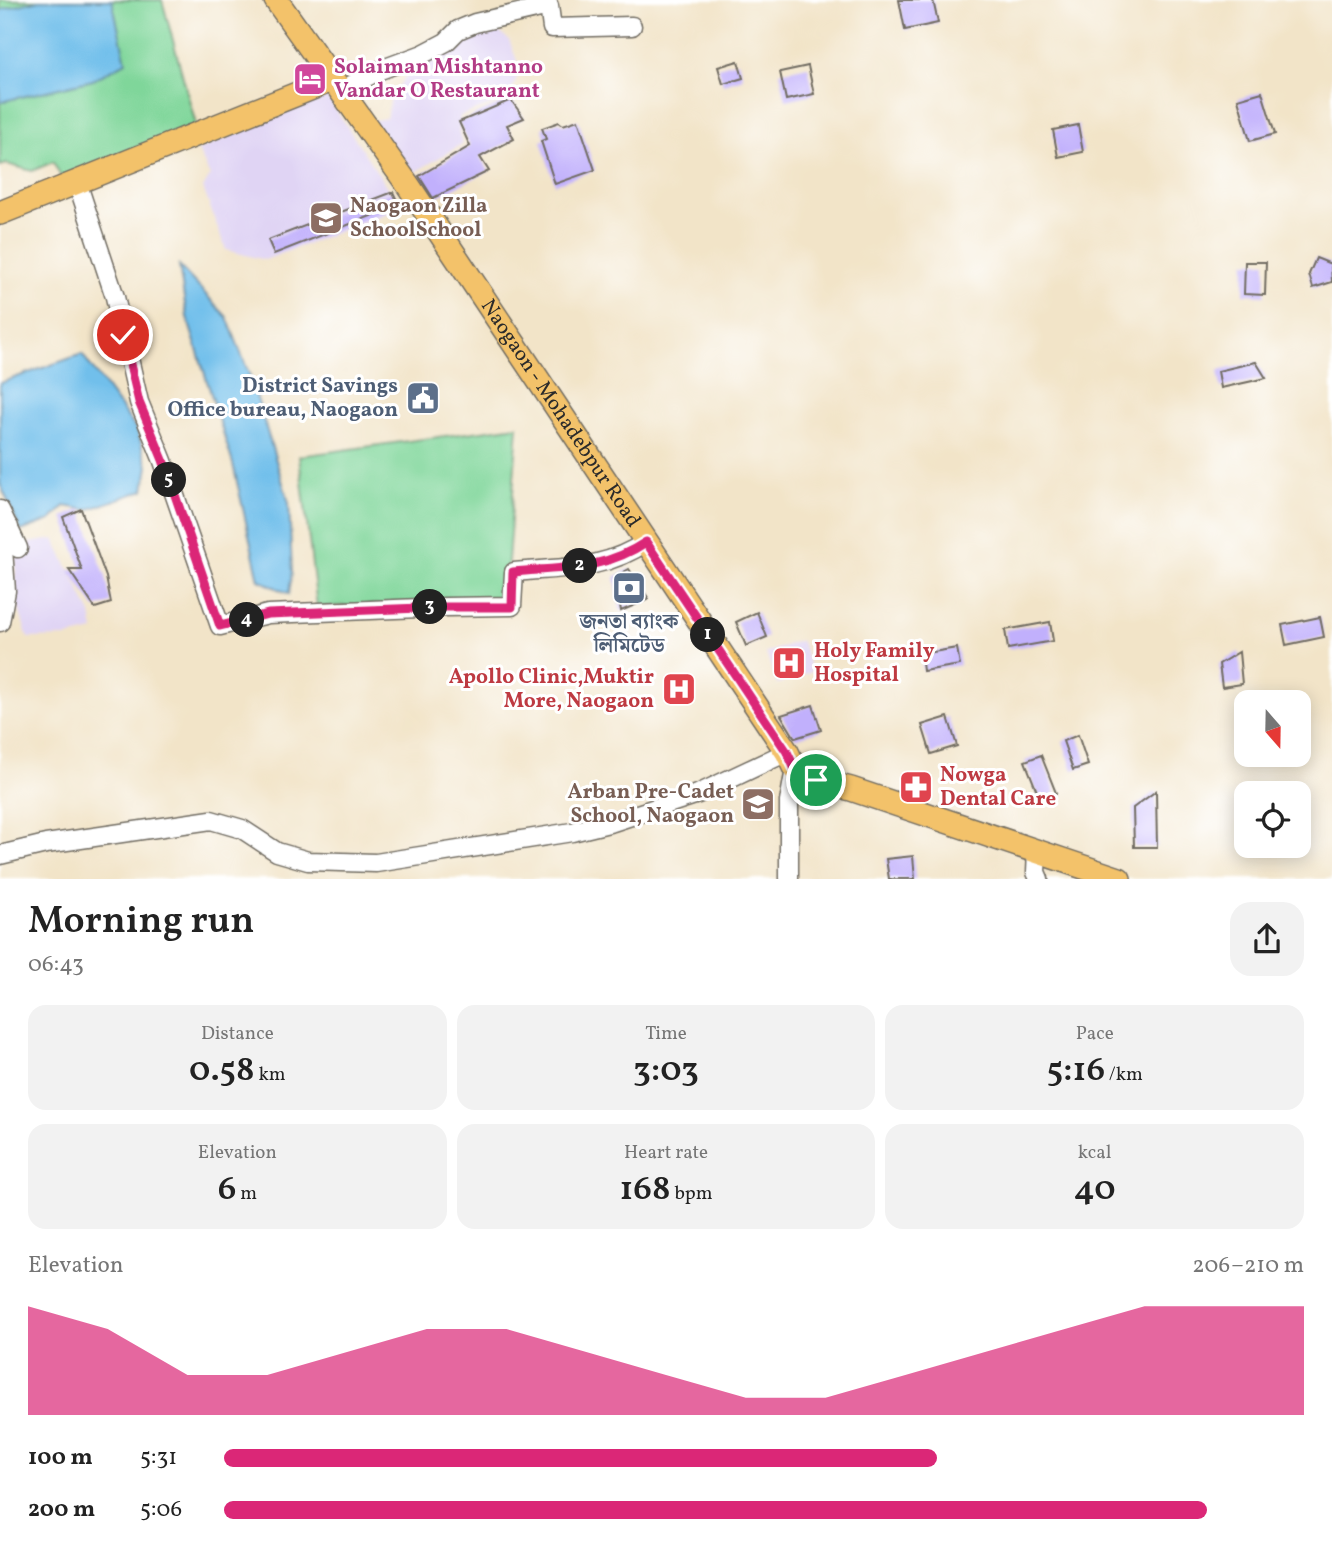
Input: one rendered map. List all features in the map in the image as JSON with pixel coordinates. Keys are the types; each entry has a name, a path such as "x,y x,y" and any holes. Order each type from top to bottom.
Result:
{"main road":[{"name":"Naogaon - Mohadebpur Road","path":"276,0 408,185 791,761"},
{"path":"0,213 336,86"},
{"path":"791,761 816,780 851,789 1119,879"}],"street":[{"path":"336,86 423,54 446,42 458,30 475,23 549,6 552,28 632,26"},
{"path":"77,182 115,297 139,402 163,460 220,626 268,614 512,607 513,572 607,562 626,555 646,542"},
{"path":"0,510 18,548"},
{"path":"0,622 6,591 2,535 9,527"},
{"path":"0,855 46,844 211,820 242,829 277,852 308,861 376,863 572,832 613,822 791,761 789,879"},
{"path":"1037,851 1036,872 1039,879"}],"shaded area":[{"path":"493,27 509,40 520,69 513,88 496,99 503,101 460,116 459,132 462,144 407,177 371,121 386,118 392,94 410,72"},
{"path":"326,95 401,208 265,260 226,250 203,188 210,176 198,150"},
{"path":"54,539 91,614 94,631 67,637 28,638 16,600 16,558 29,543"},
{"name":"Holy Family Hospital","path":"801,640 812,672 777,684 766,653"}],"green space":[{"path":"0,0 162,0 196,125 61,177 53,162 32,171 7,164 0,166"},
{"path":"518,426 505,600 317,607 299,456"}],"water":[{"path":"39,0 112,0 126,62 93,80 0,102 0,10"},
{"path":"179,266 227,317 251,379 289,503 292,572 289,594 259,580 233,464 187,317"},
{"path":"82,354 137,430 148,466 144,490 87,510 65,506 51,520 21,531 0,484 0,383"}],"building":[{"path":"899,0 933,0 938,23 905,30"},
{"path":"738,61 743,78 723,84 718,67"},
{"path":"808,66 814,94 786,100 780,72"},
{"path":"1262,92 1275,134 1250,141 1238,99"},
{"path":"511,100 524,118 507,125 514,139 480,157 489,171 433,198 419,176 470,146 459,122"},
{"path":"578,120 595,170 555,184 541,141 546,139 542,128 559,122 563,125"},
{"path":"1078,125 1083,152 1058,157 1053,130"},
{"path":"393,192 399,205 274,254 268,240"},
{"path":"1316,258 1331,264 1332,282 1313,288 1309,274"},
{"path":"1245,262 1266,262 1265,295 1244,294"},
{"path":"1256,362 1266,378 1221,388 1218,371"},
{"path":"81,509 106,577 111,603 95,608 69,570 82,570 63,517"},
{"name":"জনতা ব্যাংক লিমিটেড","path":"629,569 649,599 621,611 615,577"},
{"path":"757,612 767,637 746,646 736,622"},
{"path":"1320,617 1324,637 1286,645 1282,625"},
{"path":"1050,622 1053,641 1008,649 1005,630"},
{"path":"957,648 960,665 923,671 921,654"},
{"path":"1239,652 1242,684 1222,687 1219,664"},
{"path":"813,705 821,730 795,738 781,715"},
{"path":"948,717 957,746 931,754 922,725"},
{"path":"1078,735 1088,765 1073,770 1063,741"},
{"path":"1041,755 1056,793 1040,799 1025,761"},
{"path":"1156,791 1157,847 1134,847 1133,808"},
{"path":"913,856 915,879 889,879 886,859"}],"place":[{"name":"Solaiman Mishtanno Vandar O Restaurant","path":"310,79"},
{"name":"Naogaon Zilla SchoolSchool","path":"326,218"},
{"name":"District Savings Office bureau, Naogaon","path":"423,398"},
{"name":"জনতা ব্যাংক লিমিটেড","path":"629,588"},
{"name":"Holy Family Hospital","path":"789,663"},
{"name":"Apollo Clinic,Muktir More, Naogaon","path":"679,689"},
{"name":"Nowga Dental Care","path":"916,787"},
{"name":"Arban Pre-Cadet School, Naogaon","path":"758,804"}],"route":[{"path":"123,335 139,402 163,460 220,626 268,614 512,607 513,572 607,562 626,555 646,542 787,752 795,769 816,780"}]}
